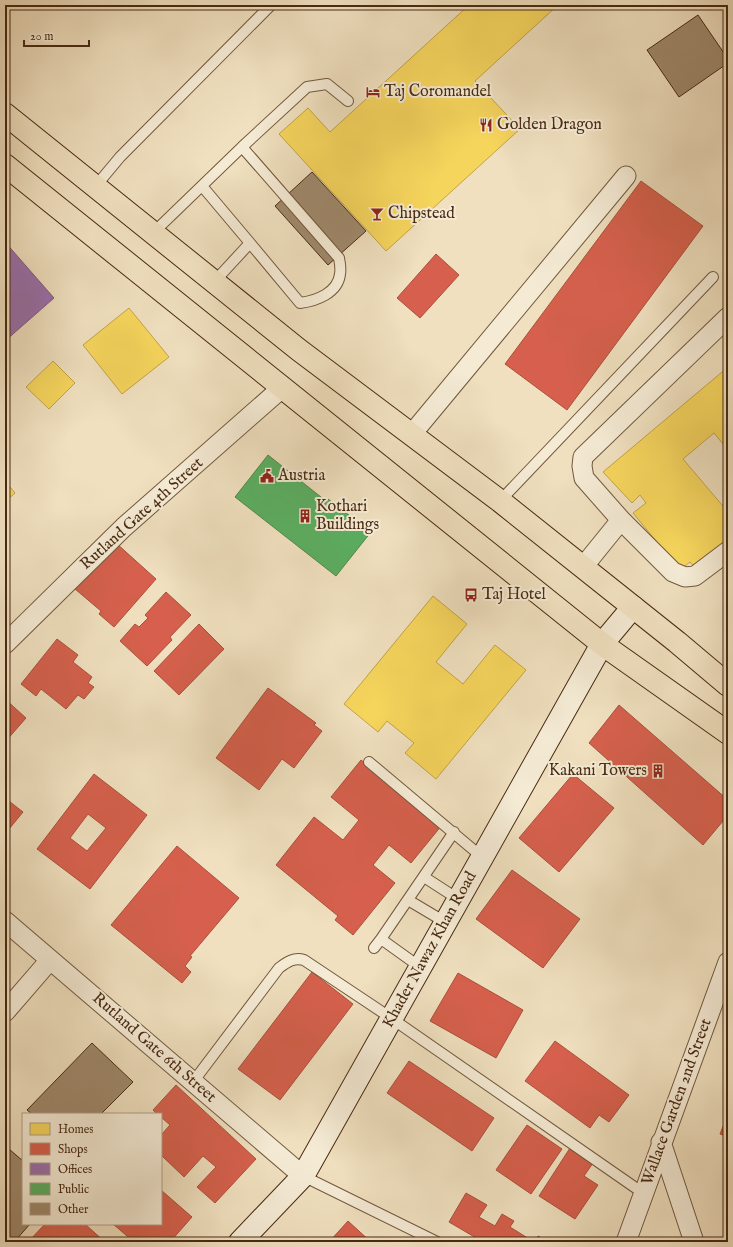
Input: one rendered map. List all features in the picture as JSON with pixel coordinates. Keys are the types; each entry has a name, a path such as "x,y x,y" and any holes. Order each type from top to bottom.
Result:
{"main road":[{"path":"5,114 309,358 500,502 633,607 728,685"},
{"path":"5,165 602,644 728,733"}],"street":[{"path":"411,435 626,176"},
{"path":"728,317 583,457 582,466 584,478 621,520 673,572 684,577 695,576 707,569 728,551"},
{"name":"Rutland Gate 4th Street","path":"5,644 124,527 283,387"},
{"path":"583,567 621,520"},
{"name":"Khader Nawaz Khan Road","path":"240,1242 303,1176 602,644 633,607"},
{"name":"Rutland Gate 6th Street","path":"5,921 303,1176"},
{"path":"5,1012 50,960"},
{"name":"Wallace Garden 2nd Street","path":"626,1242 661,1142 728,962"},
{"path":"661,1142 694,1242"}],"lane":[{"path":"95,187 120,157 271,5"},
{"path":"153,233 307,87 327,84 348,101"},
{"path":"202,186 300,303 313,302 324,296 336,286 340,275 339,258 242,147"},
{"path":"214,282 250,243"},
{"path":"500,502 713,277"},
{"path":"369,762 482,857"},
{"path":"374,948 381,940 454,832"},
{"path":"424,877 458,899"},
{"path":"408,900 445,922"},
{"path":"381,940 420,967"},
{"path":"193,1082 279,968 292,959 304,960 391,1018 643,1194"},
{"path":"303,1176 437,1242"}],"building: Homes":[{"path":"469,5 558,5 475,81 520,129 386,251 279,134 308,108 330,132"},
{"path":"129,308 169,357 122,394 83,345"},
{"path":"53,361 75,383 49,409 26,387"},
{"path":"728,367 728,450 714,433 683,459 728,512 728,541 696,569 690,562 680,570 633,513 646,503 640,495 632,503 603,472"},
{"path":"5,481 15,493 5,502"},
{"path":"433,596 467,624 436,662 463,684 495,645 526,670 436,779 405,753 414,743 387,721 378,732 344,704"}],"building: Shops":[{"path":"641,181 703,226 567,410 505,364"},
{"path":"436,254 459,275 420,318 397,298"},
{"path":"116,543 156,579 114,627 99,614 101,611 75,589"},
{"path":"166,592 191,615 170,637 172,640 147,666 120,641 135,624 139,627 148,618 145,615"},
{"path":"199,624 224,649 179,695 154,671"},
{"path":"57,639 78,655 73,662 92,677 88,683 94,687 84,699 78,695 66,709 41,689 36,696 21,684"},
{"path":"268,688 316,723 314,725 322,731 294,768 282,759 259,790 216,758"},
{"path":"5,699 26,718 5,742"},
{"name":"Kakani Towers","path":"619,705 728,800 728,815 703,845 589,743"},
{"path":"361,760 442,825 411,863 389,845 373,865 395,883 353,935 335,920 338,916 276,865 314,817 343,840 359,820 331,797"},
{"path":"94,774 147,815 90,889 37,849","holes":["88,814 106,828 87,851 70,838"]},
{"path":"573,774 614,808 559,872 519,838"},
{"path":"5,798 23,812 5,834"},
{"path":"177,846 239,898 190,956 192,957 185,966 191,972 182,983 111,925"},
{"path":"512,870 580,919 543,968 476,919"},
{"path":"312,972 353,1004 280,1100 238,1069"},
{"path":"458,973 523,1010 496,1058 430,1021"},
{"path":"555,1041 629,1095 609,1122 599,1115 590,1128 525,1081"},
{"path":"409,1061 494,1118 472,1151 387,1093"},
{"path":"176,1085 256,1159 215,1203 197,1187 216,1167 203,1156 184,1177 162,1156 162,1134 170,1125 162,1118 162,1113 156,1113 153,1110"},
{"path":"728,1114 728,1137 720,1134"},
{"path":"527,1125 562,1149 531,1194 496,1170"},
{"path":"570,1148 593,1163 584,1176 598,1185 575,1219 539,1196"},
{"path":"162,1191 192,1217 170,1242 134,1242 114,1225 162,1225"},
{"path":"466,1193 487,1205 479,1217 495,1226 502,1214 514,1221 510,1227 534,1242 483,1242 449,1222"},
{"path":"348,1221 371,1242 329,1242"},
{"path":"44,1225 86,1225 105,1242 28,1242"},
{"path":"538,1236 549,1242 534,1242"}],"building: Offices":[{"path":"5,242 54,298 5,341"}],"building: Public":[{"name":"Kothari Buildings","path":"268,455 326,501 328,499 371,532 336,576 235,497"}],"building: Other":[{"path":"698,15 728,59 728,63 679,97 647,50"},
{"path":"312,172 366,231 328,265 275,206"},
{"path":"92,1043 133,1082 102,1113 31,1113 27,1110"},
{"path":"9,1149 22,1160 22,1225 29,1225 15,1241 5,1233 5,1153"}],"place":[{"name":"Taj Coromandel","path":"373,92"},
{"name":"Golden Dragon","path":"486,125"},
{"name":"Chipstead","path":"377,214"},
{"name":"Austria","path":"267,476"},
{"name":"Kothari Buildings","path":"305,516"},
{"name":"Taj Hotel","path":"471,595"},
{"name":"Kakani Towers","path":"658,771"}]}
